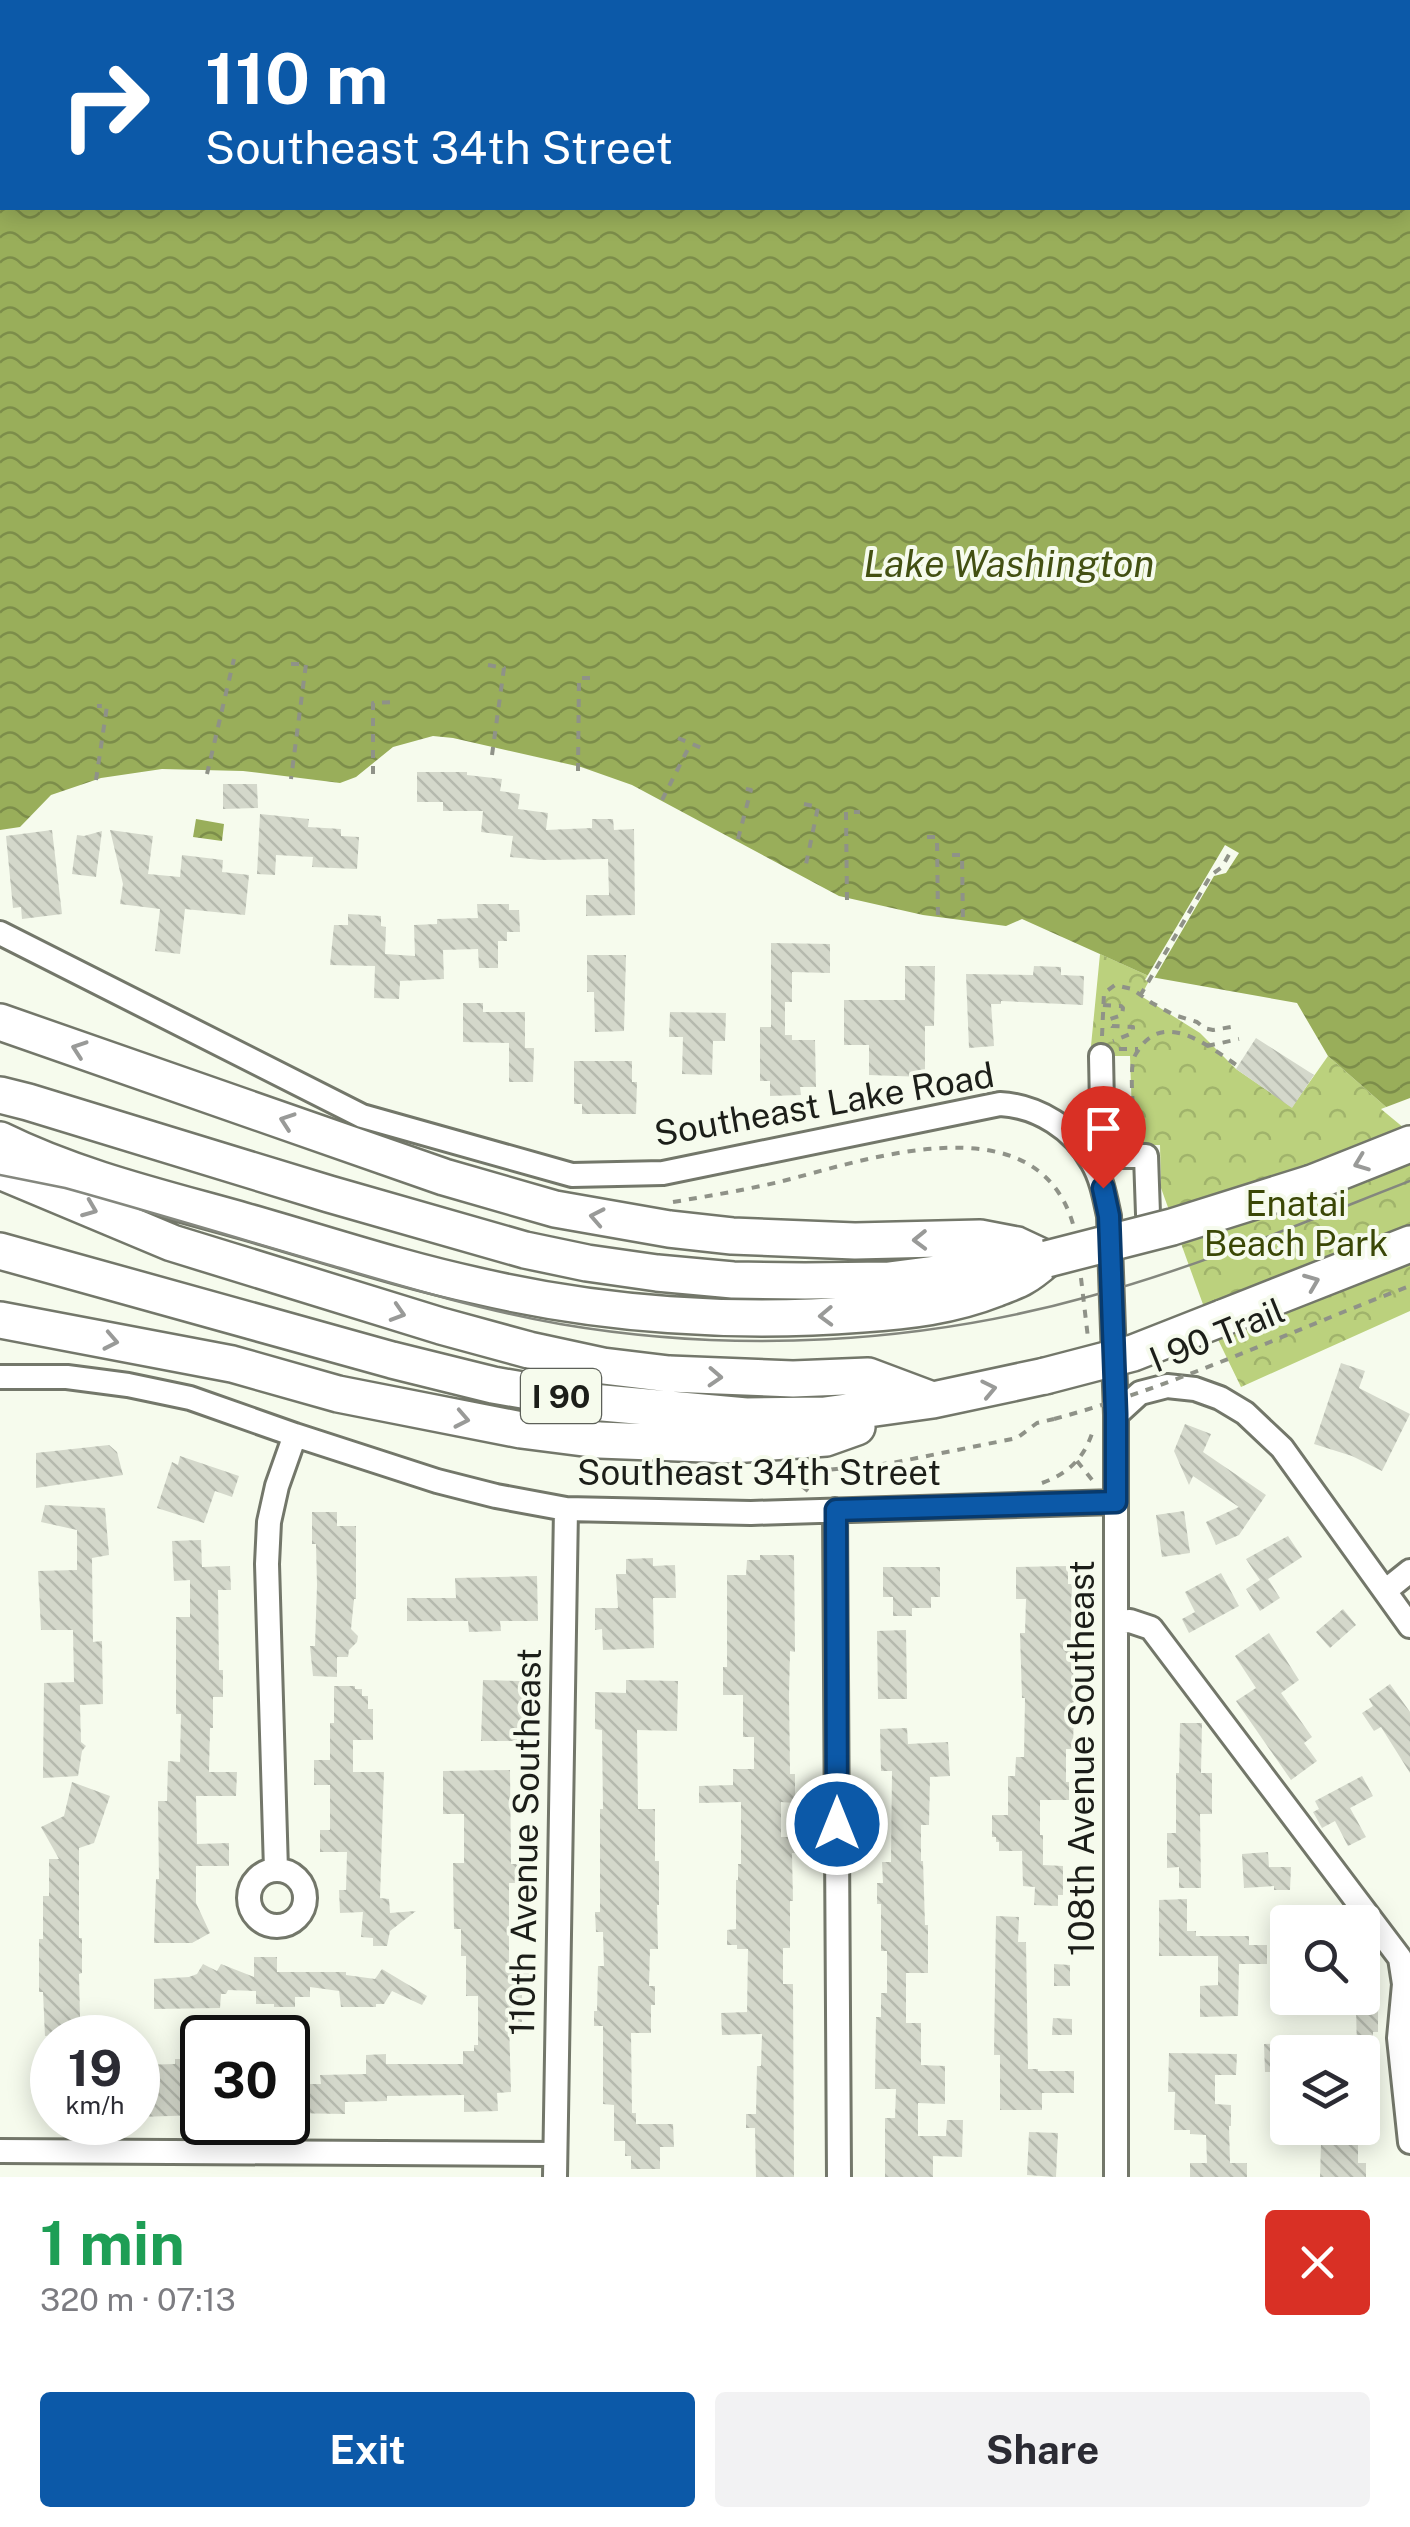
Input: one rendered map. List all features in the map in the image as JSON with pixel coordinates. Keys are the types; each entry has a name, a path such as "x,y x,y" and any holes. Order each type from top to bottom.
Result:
{"highway":[{"path":"0,1022 444,1177 555,1209 732,1236 855,1241 980,1238 1027,1261"},
{"path":"0,1095 525,1250 657,1274 733,1280 889,1280 1027,1261 1139,1236 1281,1193 1410,1144"},
{"path":"0,1122 329,1194"},
{"path":"0,1140 110,1182 283,1232 478,1286 577,1304 683,1314 784,1317 891,1312 965,1301 1027,1261"},
{"path":"0,1172 172,1244 529,1350 603,1366 669,1374 762,1379 868,1376 933,1400"},
{"path":"0,1230 35,1260"},
{"name":"I 90","path":"0,1251 492,1385 592,1402 746,1416 825,1414 933,1400 1045,1376 1133,1352 1410,1244"},
{"path":"0,1320 232,1364 338,1394 436,1414 598,1440 732,1445 826,1438 933,1400"}],"street":[{"name":"Southeast Lake Road","path":"0,933 362,1116 572,1174 663,1173 1000,1104 1034,1110 1055,1122 1098,1159"},
{"path":"1101,1056 1098,1159 1146,1156 1148,1214"},
{"name":"108th Avenue Southeast","path":"1098,1159 1109,1216 1105,1419 1116,1502 1116,2177"},
{"name":"Southeast 34th Street","path":"0,1377 67,1378 190,1398 438,1481 566,1509 751,1513 1116,1502"},
{"path":"1105,1419 1140,1392 1168,1386 1195,1389 1245,1413 1282,1448 1410,1626"},
{"path":"276,1870 267,1564 269,1522 295,1435"},
{"name":"110th Avenue Southeast","path":"555,2166 566,1509"},
{"path":"836,1510 840,2177"},
{"path":"1385,1591 1410,1572"},
{"path":"1117,1622 1151,1628 1400,1958 1404,1984 1399,2038 1410,2142"},
{"path":"0,2151 555,2166"}],"path":[{"path":"208,774 234,658"},
{"path":"291,664 306,664 291,779"},
{"path":"488,665 504,668 492,755"},
{"path":"578,771 580,678 594,678"},
{"path":"372,774 374,702 393,702"},
{"path":"96,780 107,706 97,706"},
{"path":"678,738 704,749"},
{"path":"662,800 691,743"},
{"path":"738,839 751,790 742,788"},
{"path":"804,804 818,807 804,869"},
{"path":"846,900 846,812 860,812"},
{"path":"927,837 938,837 938,920"},
{"path":"1140,996 1211,875 1222,867 1232,849"},
{"path":"952,855 962,855 964,925"},
{"path":"1101,1056 1104,994 1114,985 1132,989 1204,1028 1237,1026"},
{"path":"1103,1005 1123,1008 1122,1014 1110,1018 1110,1024 1134,1027 1132,1034 1112,1042 1114,1049 1138,1049"},
{"path":"1135,1156 1132,1060 1155,1034 1180,1032 1238,1066"},
{"path":"1207,1046 1239,1039"},
{"name":"I 90 Trail","path":"812,1491 801,1485 801,1478 808,1472 892,1463 1016,1438 1037,1423 1174,1380 1410,1286"},
{"path":"1029,1485 1059,1476 1077,1461 1105,1419"},
{"path":"1077,1461 1095,1484"}],"green space":[{"name":"Enatai Beach Park","path":"1100,954 1151,977 1141,996 1200,1033 1236,1069 1292,1107 1328,1056 1410,1128 1410,1311 1241,1387 1209,1321 1161,1188 1160,1145 1133,1145 1130,1056 1090,1056"}],"water":[{"name":"Lake Washington","path":"0,210 1410,210 1410,1128 1328,1056 1297,1003 1151,977 1022,919 1006,926 923,915 839,896 632,785 581,767 453,738 433,736 393,747 356,777 340,783 243,771 162,769 101,778 51,795 20,827 0,830"},
{"path":"196,819 224,824 222,841 193,837"}],"pier":[{"path":"1225,845 1239,853 1226,873 1214,876 1152,982 1145,980"},
{"path":"1410,1098 1410,1133 1381,1109"}],"building":[{"path":"417,772 467,772 502,779 500,791 520,794 518,809 548,813 546,830 592,828 592,819 613,819 614,830 634,829 635,915 586,916 586,895 609,895 608,859 510,857 513,836 481,832 483,811 443,811 443,802 417,802"},
{"path":"223,784 257,784 258,808 223,809"},
{"path":"260,814 309,819 308,827 341,829 341,836 359,837 357,869 312,867 313,857 276,855 275,875 257,874"},
{"path":"52,830 62,914 22,919 21,907 13,908 6,836"},
{"path":"110,830 153,836 148,874 180,877 182,855 223,860 222,872 249,875 245,915 185,909 180,954 155,951 160,909 120,904 123,884"},
{"path":"102,831 96,877 72,874 77,835"},
{"path":"477,904 509,904 509,910 519,910 520,932 507,932 507,941 498,941 498,968 479,968 478,949 443,950 444,979 400,981 399,999 374,998 375,966 330,965 334,925 348,925 348,914 381,916 381,926 386,927 385,954 415,956 414,925 437,924 437,919 478,918"},
{"path":"771,943 830,944 830,973 792,972 792,1002 785,1002 785,1035 792,1035 792,1040 815,1040 816,1087 800,1087 801,1095 770,1096 770,1081 760,1081 760,1027 771,1027"},
{"path":"587,955 626,955 624,1031 595,1032 594,992 587,992"},
{"path":"905,966 935,966 934,1026 925,1026 925,1077 869,1075 869,1045 844,1045 844,1000 905,1000"},
{"path":"1034,966 1061,967 1061,975 1084,976 1083,1005 1001,1001 991,1004 994,1046 969,1048 966,974 1033,975"},
{"path":"463,1003 483,1003 483,1012 525,1012 525,1048 534,1048 533,1082 509,1082 509,1043 463,1042"},
{"path":"670,1012 726,1013 725,1041 713,1041 712,1075 682,1074 683,1037 669,1037"},
{"path":"1256,1038 1314,1075 1292,1108 1236,1069"},
{"path":"574,1061 632,1061 632,1082 637,1082 636,1114 582,1114 582,1104 574,1104"},
{"path":"1341,1363 1365,1371 1359,1388 1410,1414 1382,1471 1314,1444"},
{"path":"1185,1424 1211,1434 1203,1452 1266,1495 1239,1535 1216,1545 1206,1522 1239,1507 1193,1476 1189,1485 1174,1451"},
{"path":"109,1445 117,1452 123,1475 36,1488 36,1453"},
{"path":"180,1456 239,1476 232,1497 215,1491 204,1523 157,1508 172,1462 178,1465"},
{"path":"45,1505 105,1508 109,1555 92,1558 93,1642 102,1641 103,1704 80,1705 81,1742 86,1746 78,1776 43,1778 44,1683 74,1682 73,1630 41,1630 38,1571 77,1570 77,1530 41,1522"},
{"path":"1184,1511 1190,1553 1162,1557 1156,1515"},
{"path":"312,1512 337,1512 337,1526 356,1526 356,1599 351,1629 358,1636 348,1657 337,1657 337,1677 313,1676 310,1646 315,1646 317,1585"},
{"path":"1288,1536 1302,1557 1268,1579 1280,1598 1260,1611 1246,1589 1260,1580 1246,1559"},
{"path":"201,1540 202,1567 230,1566 231,1590 218,1590 223,1697 213,1697 209,1772 237,1772 236,1796 196,1796 197,1844 229,1843 229,1866 196,1866 196,1903 210,1933 192,1943 154,1943 159,1879 158,1801 167,1801 168,1761 180,1762 176,1617 190,1617 190,1580 174,1581 172,1541"},
{"path":"760,1555 794,1555 795,1652 790,1651 789,1695 790,1774 795,1774 795,1803 781,1802 781,1837 795,1837 790,1948 783,1948 783,1984 793,1984 794,2177 756,2177 755,2128 746,2128 746,2114 756,2114 762,2034 722,2035 721,2013 747,2012 748,1949 727,1945 727,1930 736,1929 741,1802 699,1803 699,1786 733,1785 733,1769 754,1769 754,1737 743,1737 743,1695 723,1695 723,1667 727,1667 727,1575 746,1575 747,1560 760,1560"},
{"path":"653,1558 653,1566 675,1565 676,1598 653,1598 654,1648 603,1650 602,1629 595,1630 595,1608 618,1608 616,1574 626,1574 626,1559"},
{"path":"1068,1566 1068,1584 1072,1584 1070,1661 1074,1707 1073,1749 1066,1749 1069,1800 1040,1800 1043,1865 1063,1866 1063,1895 1058,1895 1058,1906 1034,1905 1035,1887 1023,1886 1022,1851 999,1851 999,1842 992,1837 992,1815 1008,1815 1008,1776 1015,1776 1016,1757 1024,1757 1020,1633 1025,1633 1026,1599 1016,1599 1016,1567"},
{"path":"883,1567 940,1567 940,1597 931,1597 931,1608 912,1608 912,1616 893,1616 893,1597 883,1597"},
{"path":"1221,1573 1239,1606 1189,1633 1182,1619 1195,1612 1185,1592"},
{"path":"537,1576 538,1621 500,1621 501,1631 469,1632 468,1621 407,1621 407,1598 456,1598 455,1578"},
{"path":"1343,1609 1356,1625 1330,1648 1316,1632"},
{"path":"906,1630 907,1699 878,1699 877,1631"},
{"path":"1269,1633 1299,1680 1281,1693 1312,1737 1304,1743 1317,1761 1291,1780 1236,1701 1256,1688 1235,1656"},
{"path":"483,1680 520,1681 519,1690 524,1690 522,1741 481,1741"},
{"path":"626,1680 678,1681 677,1731 637,1730 638,1809 655,1809 659,1905 658,1949 650,1949 649,1986 655,1986 651,2033 631,2033 632,2113 636,2113 636,2124 673,2124 674,2147 660,2147 660,2169 631,2169 631,2156 625,2156 625,2141 614,2141 614,2105 603,2104 603,2026 594,2026 598,1966 604,1966 603,1932 596,1932 595,1912 600,1912 603,1809 602,1730 595,1729 595,1692 626,1693"},
{"path":"1390,1684 1410,1712 1410,1773 1381,1727 1374,1731 1362,1713 1373,1706 1369,1699"},
{"path":"334,1686 362,1689 362,1696 368,1696 368,1709 373,1709 373,1740 353,1740 353,1772 384,1772 380,1898 389,1899 390,1913 416,1911 390,1931 387,1946 373,1946 373,1938 361,1937 363,1912 340,1913 339,1890 346,1890 347,1852 320,1852 320,1830 330,1830 330,1785 314,1785 314,1760 330,1760"},
{"path":"1180,1723 1202,1723 1201,1773 1212,1773 1212,1814 1200,1814 1201,1888 1179,1888 1179,1867 1167,1868 1167,1833 1176,1833"},
{"path":"907,1728 908,1744 948,1742 950,1776 930,1777 929,1825 921,1825 928,1973 906,1973 906,2023 921,2023 921,2065 945,2066 945,2104 918,2103 918,2136 946,2136 947,2120 963,2120 962,2157 933,2156 933,2177 885,2177 885,2118 895,2118 896,2089 875,2089 876,2017 881,2017 881,1993 887,1993 887,1951 881,1951 877,1883 883,1883 882,1862 891,1862 892,1771 881,1771 880,1729"},
{"path":"510,1770 511,1864 524,1864 524,1883 509,1883 509,1969 530,1969 530,1990 522,1990 522,2022 509,2022 511,2092 497,2093 498,2111 464,2112 464,2095 387,2096 387,2101 345,2102 345,2114 310,2113 310,2084 321,2084 320,2075 366,2074 366,2055 386,2054 386,2064 463,2064 463,2051 474,2051 474,2045 478,2045 478,1996 466,1996 466,1956 461,1956 461,1929 454,1929 453,1863 464,1863 464,1814 443,1814 443,1771"},
{"path":"1362,1776 1373,1796 1350,1808 1366,1837 1348,1846 1335,1821 1322,1828 1313,1812 1319,1809 1315,1801"},
{"path":"72,1782 110,1796 94,1843 79,1848 80,2015 44,2015 43,1992 39,1992 43,1896 49,1896 49,1859 59,1859 41,1827 64,1816"},
{"path":"1268,1852 1269,1867 1291,1867 1290,1890 1274,1890 1274,1886 1244,1888 1242,1854"},
{"path":"1187,1899 1187,1931 1196,1931 1196,1936 1249,1936 1249,1945 1267,1945 1267,1964 1239,1964 1238,2016 1200,2017 1200,1986 1218,1985 1218,1956 1159,1956 1159,1900"},
{"path":"996,1916 1019,1917 1018,1942 1026,1942 1028,2069 1074,2071 1074,2093 1042,2093 1042,2110 1000,2110 1000,2055 994,2055"},
{"path":"254,1957 277,1957 277,1972 346,1972 375,1979 382,1969 427,1996 422,2005 392,1991 384,2004 376,2007 341,2007 339,1991 310,1987 310,1997 295,1997 295,2007 274,2007 256,2004 256,1991 228,1990 221,1994 220,2008 154,2009 154,1979 189,1977 197,1974 203,1964 217,1971 221,1964 254,1977"},
{"path":"1054,1964 1070,1965 1070,1986 1054,1986"},
{"path":"1356,2015 1378,2015 1378,2032 1357,2035"},
{"path":"1053,2018 1072,2019 1072,2035 1052,2035"},
{"path":"1264,2044 1270,2044 1270,2072 1265,2072"},
{"path":"1169,2053 1237,2054 1236,2075 1215,2075 1215,2104 1231,2105 1230,2163 1247,2163 1247,2177 1190,2177 1190,2163 1207,2163 1206,2135 1174,2130 1175,2092 1168,2092"},
{"path":"175,2059 180,2059 180,2116 160,2116 160,2064 175,2064"},
{"path":"1029,2132 1058,2133 1056,2177 1027,2175"},
{"path":"1321,2145 1358,2145 1358,2163 1366,2163 1366,2177 1320,2177"}],"tram line":[{"path":"0,1175 65,1188 502,1312 626,1333 760,1341 894,1334 1026,1312 1172,1271 1410,1181"}],"route":[{"path":"837,1824 836,1510 1116,1502 1109,1216 1103,1188"}]}
